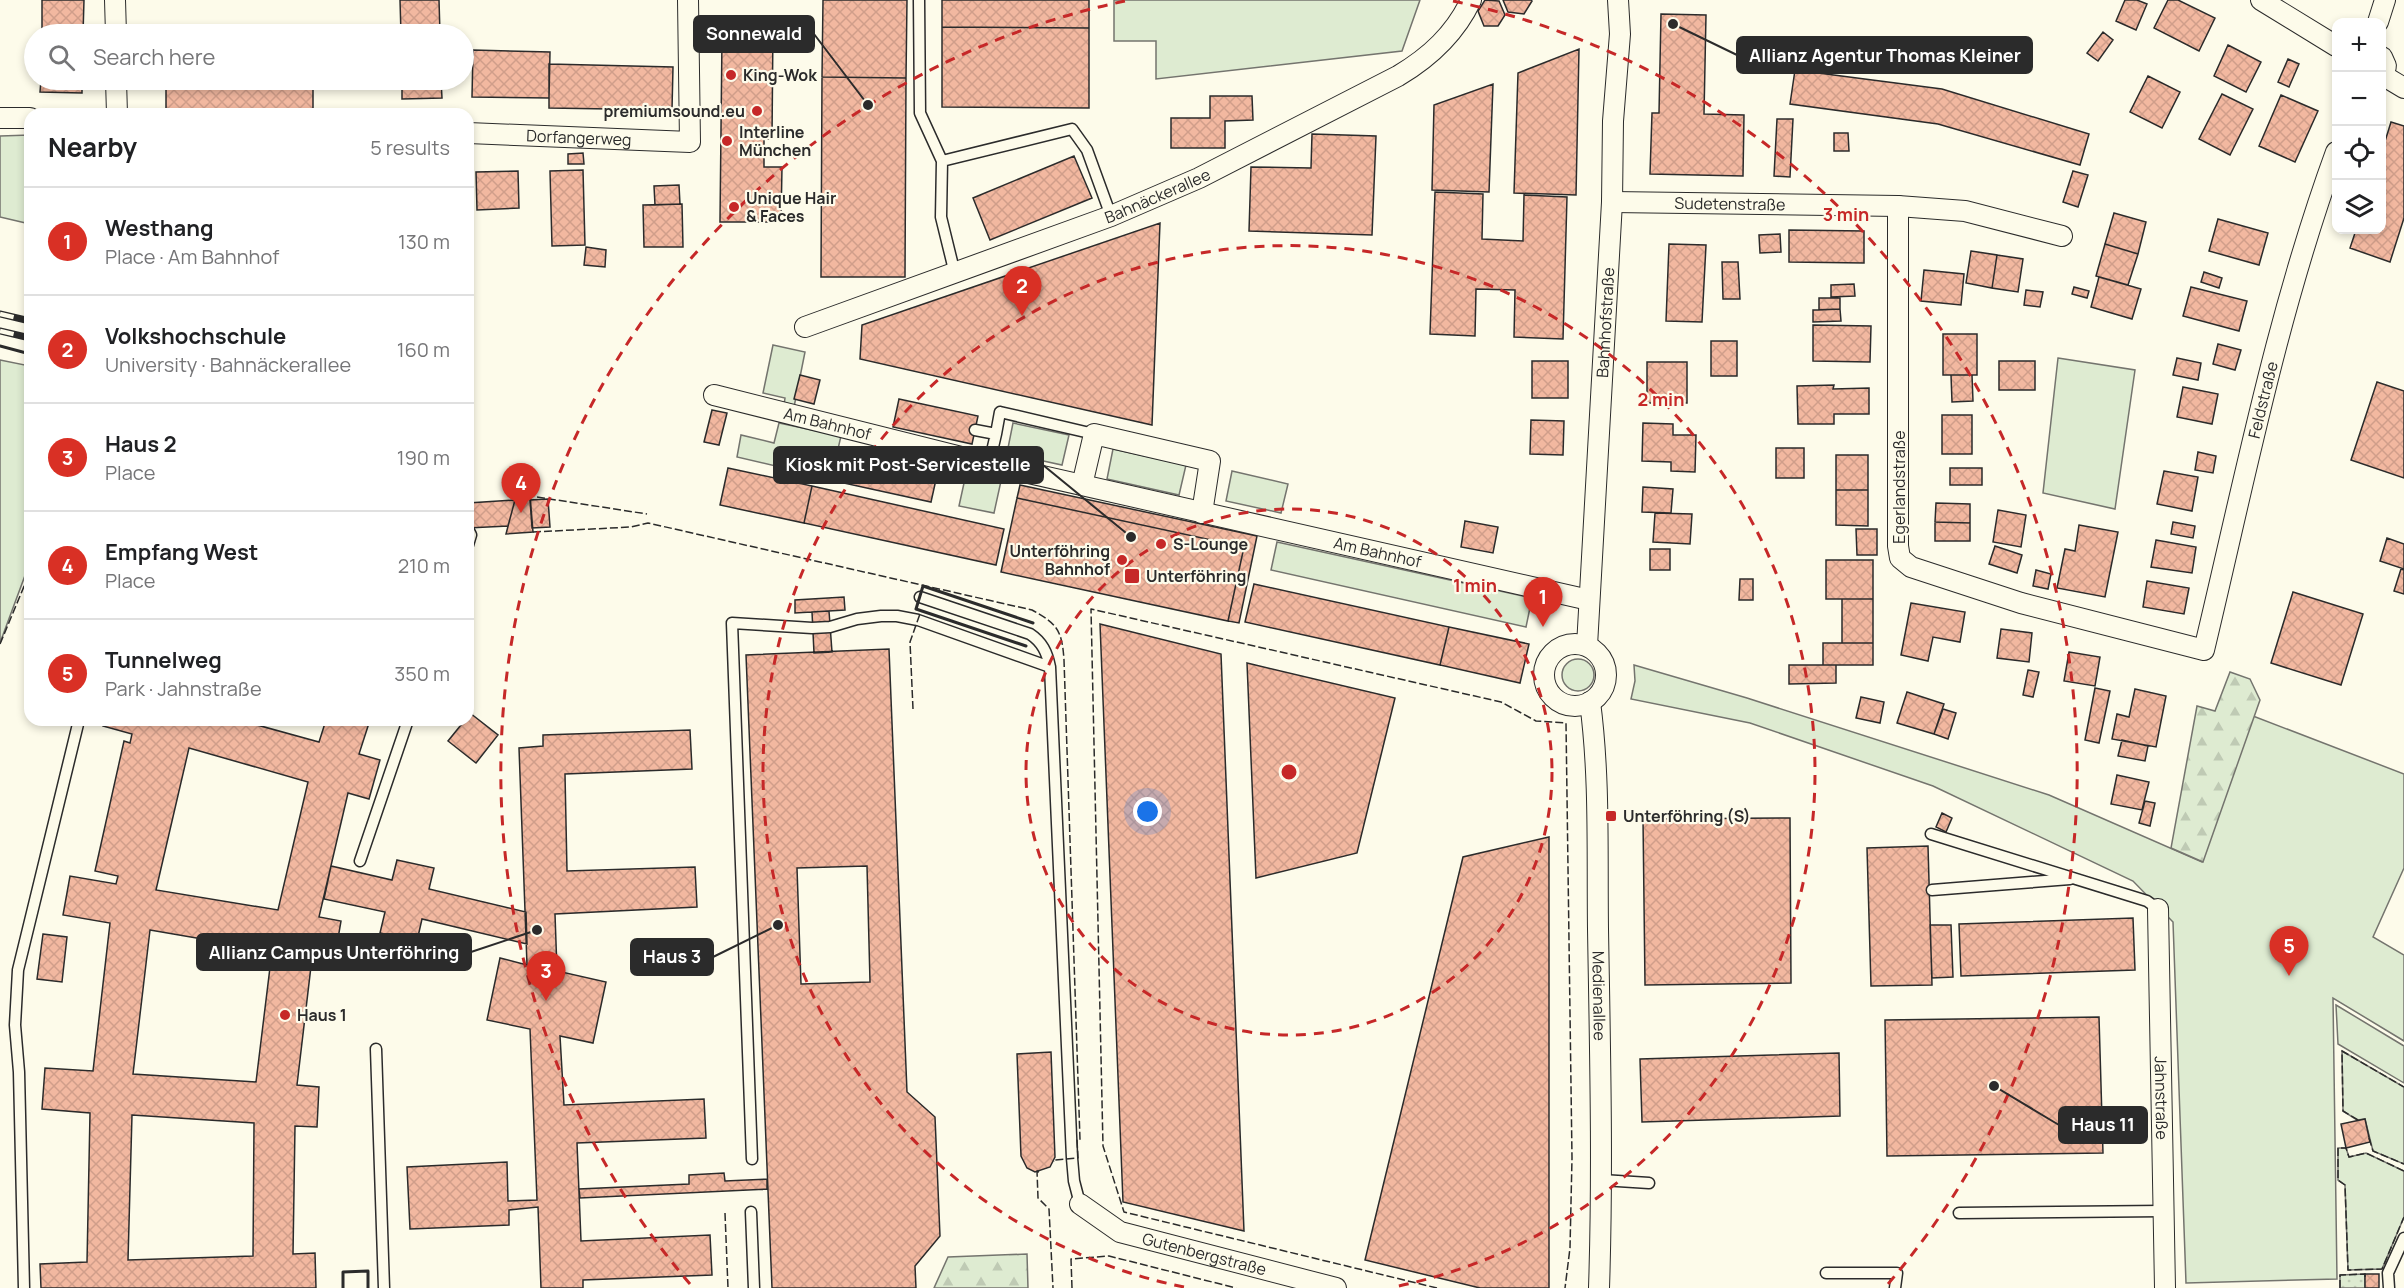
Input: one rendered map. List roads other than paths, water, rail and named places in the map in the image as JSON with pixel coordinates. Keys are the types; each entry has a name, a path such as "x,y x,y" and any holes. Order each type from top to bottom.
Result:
{"street":[{"path":"115,0 116,24"},
{"name":"Dorfangerweg","path":"474,134 690,142 688,0"},
{"name":"Bahnäckerallee","path":"805,327 1111,216 1198,178 1423,61 1445,40 1461,20 1471,0"},
{"name":"Bahnhofstraße","path":"1587,646 1612,202 1613,120 1620,34 1618,0"},
{"path":"2261,0 2332,42"},
{"path":"2379,18 2385,0"},
{"path":"2384,72 2404,88"},
{"path":"116,90 117,108"},
{"path":"0,118 24,118"},
{"name":"Feldstraße","path":"2204,650 2274,356 2314,211 2332,165"},
{"name":"Sudetenstraße","path":"1612,202 1898,206 1965,211 2062,236"},
{"name":"Egerlandstraße","path":"1898,206 1898,546 1900,558 1911,567 2021,603 2204,650"},
{"name":"Am Bahnhof","path":"714,395 781,414 989,464 1589,600"},
{"path":"1082,485 1094,434 1210,461 1202,513"},
{"path":"1567,645 1587,646 1602,658 1606,676 1601,692 1590,702 1580,705 1560,702 1546,686 1545,666 1550,656 1558,649 1567,645"},
{"name":"Medienallee","path":"1590,702 1596,802 1602,1180 1599,1288"},
{"name":"Jahnstraße","path":"2158,909 2165,1288"},
{"name":"Gutenbergstraße","path":"1080,1204 1120,1232 1336,1288"}],"lane":[{"path":"919,0 920,113 942,161 941,217 955,274"},
{"path":"942,161 1072,129 1087,150 1111,216"},
{"path":"989,464 1000,412 1094,434"},
{"path":"975,430 996,434"},
{"path":"920,597 1030,634 1043,647 1050,667 1072,1158 1074,1181 1080,1204"},
{"path":"752,1159 732,624 813,628 830,627 869,617 897,616 918,620 1050,667"},
{"path":"24,1288 19,1072 15,1025 18,970 78,726"},
{"path":"360,861 406,726"},
{"path":"1931,834 2147,901 2158,909"},
{"path":"1932,890 2076,879"},
{"path":"376,1049 384,1288"},
{"path":"1602,1180 1649,1183"},
{"path":"1959,1212 2164,1211"},
{"path":"751,1212 754,1288"},
{"path":"2389,1288 2388,1273 2404,1238"},
{"path":"1826,1273 1898,1273 1895,1288"}],"railway":[{"path":"0,314 24,320"},
{"path":"0,331 24,337"}],"place":[{"name":"Allianz Agentur Thomas Kleiner","path":"1673,24"},
{"name":"King-Wok","path":"731,75"},
{"name":"Sonnewald","path":"868,105"},
{"name":"premiumsound.eu","path":"757,111"},
{"name":"Interline München","path":"727,141"},
{"name":"Unique Hair & Faces","path":"734,207"},
{"name":"Volkshochschule","path":"1022,316"},
{"name":"Empfang West","path":"521,513"},
{"name":"Kiosk mit Post-Servicestelle","path":"1131,537"},
{"name":"S-Lounge","path":"1161,544"},
{"name":"Unterföhring Bahnhof","path":"1122,560"},
{"name":"Unterföhring","path":"1132,576"},
{"name":"Westhang","path":"1543,627"},
{"name":"Unterföhring (S)","path":"1611,816"},
{"name":"Haus 3","path":"778,925"},
{"name":"Allianz Campus Unterföhring","path":"537,930"},
{"name":"Tunnelweg","path":"2289,976"},
{"name":"Haus 2","path":"546,1001"},
{"name":"Haus 1","path":"285,1015"},
{"name":"Haus 11","path":"1994,1086"}]}
